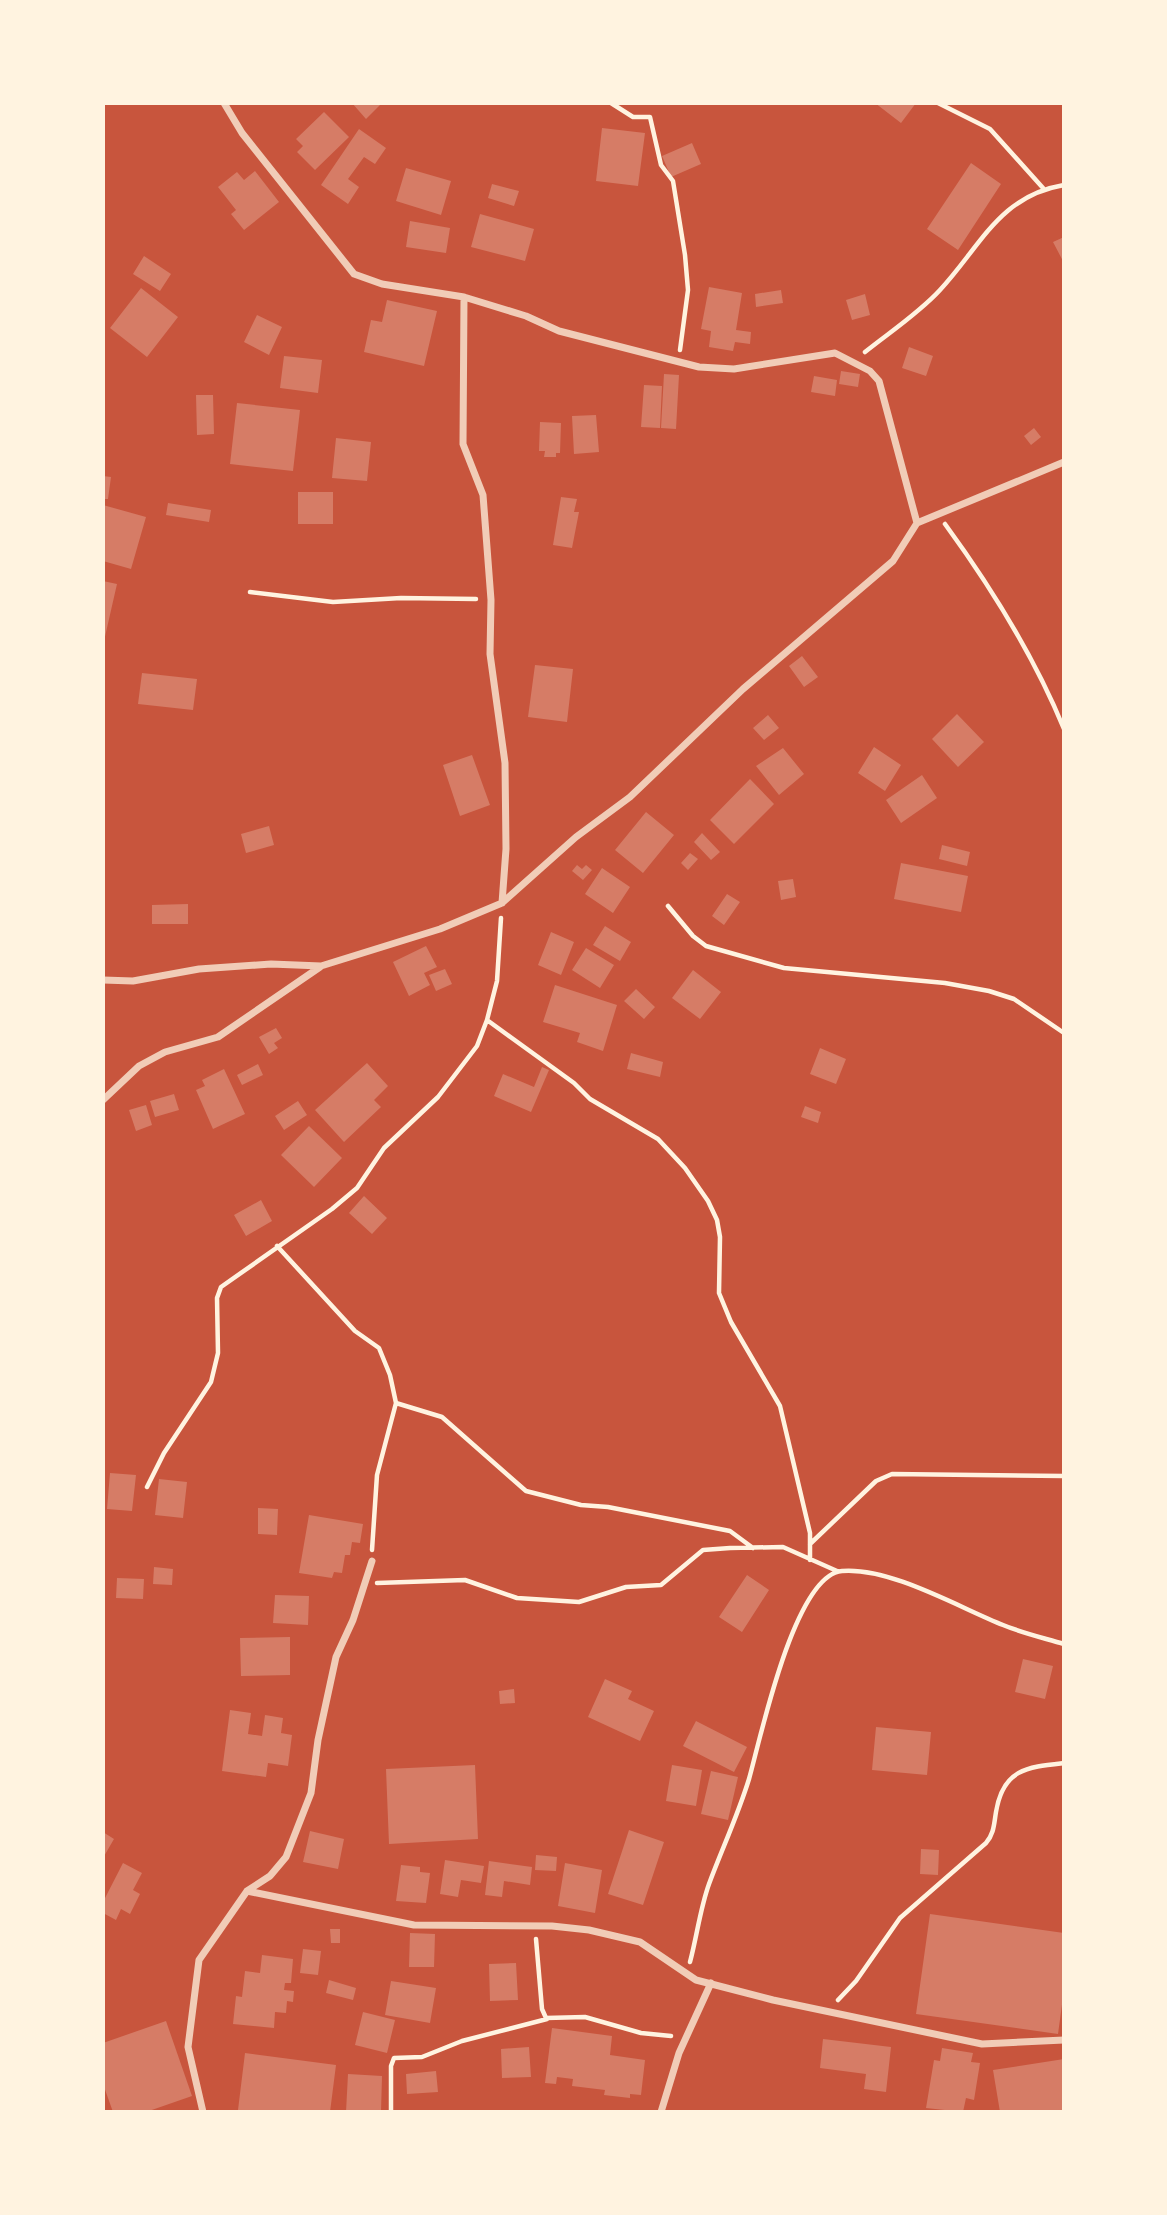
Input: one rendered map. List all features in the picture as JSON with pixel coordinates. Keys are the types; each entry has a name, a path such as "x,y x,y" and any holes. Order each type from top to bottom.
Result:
{"street":[{"path":"224,103 242,133 354,274 382,284 464,298 526,316 559,331 699,367 734,369 835,353 854,362 879,380 917,523"},
{"path":"464,298 463,444 483,495 491,600 490,654 505,763 506,849 502,903"},
{"path":"103,1100 139,1066 165,1052 218,1037 321,966 440,929 502,903 576,837 631,797 743,689 892,561 917,523 1064,463"},
{"path":"103,980 134,981 199,969 271,964 321,966"},
{"path":"204,2112 188,2047 199,1960 247,1891 270,1876 286,1857 311,1793 318,1740 336,1657 367,1583 372,1561"},
{"path":"247,1891 414,1925 589,1930 640,1942 696,1980 828,2011 982,2044 1064,2040"},
{"path":"661,2112 686,2037 711,1983"}],"path":[{"path":"611,103 633,117 650,117 661,165 673,181 688,290 678,361"},
{"path":"938,103 990,129 1043,188"},
{"path":"854,362 938,292 1009,206 1043,188 1064,185"},
{"path":"939,514 969,556 1015,632 1040,675 1064,729"},
{"path":"250,592 277,593 333,602 401,598 491,600"},
{"path":"147,1487 164,1453 211,1381 218,1353 217,1298 221,1287 332,1209 357,1188 384,1148 438,1097 477,1046 497,981 502,903"},
{"path":"668,906 693,936 706,946 784,968 945,983 989,991 1014,999 1064,1033"},
{"path":"487,1020 574,1083 590,1099 658,1139 685,1168 708,1200 720,1237 719,1293 731,1322 780,1406 810,1544 810,1560"},
{"path":"277,1246 355,1331 379,1348 390,1375 396,1403 377,1475 372,1561"},
{"path":"396,1403 442,1417 526,1492 582,1505 608,1507 730,1531 753,1548"},
{"path":"810,1544 876,1481 892,1475 1064,1476"},
{"path":"367,1583 465,1580 517,1598 579,1602 626,1587 661,1585 703,1550 783,1548 795,1550 810,1560 838,1571 860,1571 919,1588 1006,1627 1064,1644"},
{"path":"688,1973 708,1887 749,1779 776,1674 813,1596 838,1571"},
{"path":"828,2011 856,1982 900,1918 992,1836 1001,1791 1016,1774 1027,1767 1064,1763"},
{"path":"535,1927 542,2009 548,2018"},
{"path":"391,2112 391,2066 394,2058 422,2057 462,2041 548,2018 585,2017 641,2033 686,2037"}],"building":[{"path":"352,103 382,103 366,119"},
{"path":"875,103 916,103 901,123"},
{"path":"324,112 349,137 315,170 297,152 303,146 296,139"},
{"path":"602,128 645,133 638,186 596,181"},
{"path":"359,129 386,148 375,164 364,157 348,179 359,187 348,204 321,185"},
{"path":"692,143 701,164 671,177 662,156"},
{"path":"971,163 1001,184 958,250 927,229"},
{"path":"406,168 451,181 441,215 396,201"},
{"path":"255,171 279,202 244,230 231,214 236,210 218,187 237,172 244,180"},
{"path":"492,184 519,191 514,206 488,198"},
{"path":"480,214 534,229 525,261 471,247"},
{"path":"410,221 450,228 446,253 406,247"},
{"path":"1064,237 1064,263 1053,242"},
{"path":"144,256 171,274 160,291 133,274"},
{"path":"709,287 742,293 736,330 751,332 750,344 735,342 733,351 709,347 711,331 701,329"},
{"path":"141,288 178,317 147,357 110,328"},
{"path":"781,290 783,303 756,307 755,294"},
{"path":"865,294 870,315 852,320 846,300"},
{"path":"387,300 437,311 424,366 364,352 371,320 382,322"},
{"path":"257,315 282,327 269,355 244,342"},
{"path":"909,347 933,356 926,376 902,368"},
{"path":"284,356 322,360 318,393 280,388"},
{"path":"841,371 860,374 858,387 839,384"},
{"path":"664,374 679,375 676,429 661,428"},
{"path":"814,376 837,380 835,396 811,392"},
{"path":"644,385 662,386 660,428 641,427"},
{"path":"196,395 213,395 214,434 197,435"},
{"path":"237,403 300,410 293,471 230,464"},
{"path":"596,415 599,452 574,454 572,416"},
{"path":"540,422 561,423 560,453 556,453 556,457 544,457 545,451 539,451"},
{"path":"1034,428 1041,437 1031,445 1024,436"},
{"path":"336,438 371,442 367,481 332,478"},
{"path":"103,476 111,477 108,499 103,499"},
{"path":"298,492 333,492 333,524 298,524"},
{"path":"561,497 577,499 574,512 579,512 572,548 553,545"},
{"path":"168,503 211,510 209,522 166,515"},
{"path":"103,505 146,517 131,569 103,561"},
{"path":"103,581 117,584 104,641 103,641"},
{"path":"802,656 818,677 804,687 789,666"},
{"path":"535,665 573,669 567,722 528,717"},
{"path":"142,673 197,679 193,710 138,704"},
{"path":"957,714 984,742 958,767 932,739"},
{"path":"768,715 779,728 764,740 753,728"},
{"path":"874,747 901,765 885,791 858,773"},
{"path":"783,748 804,774 779,795 756,766"},
{"path":"472,755 490,805 460,816 443,765"},
{"path":"922,775 937,798 901,823 886,800"},
{"path":"750,779 774,804 734,844 710,820"},
{"path":"646,812 674,835 643,873 615,850"},
{"path":"269,826 274,845 246,853 241,834"},
{"path":"702,833 720,852 711,860 694,842"},
{"path":"942,845 970,852 967,866 939,859"},
{"path":"690,853 698,859 688,870 681,863"},
{"path":"901,863 968,876 961,912 894,899"},
{"path":"577,865 582,869 586,865 592,870 583,880 572,871"},
{"path":"602,868 630,887 613,913 585,894"},
{"path":"793,879 796,897 781,900 778,881"},
{"path":"727,894 740,902 724,925 712,916"},
{"path":"188,904 188,924 152,924 152,905"},
{"path":"605,926 631,942 620,961 593,945"},
{"path":"551,932 574,942 561,975 538,965"},
{"path":"426,946 437,967 424,973 430,985 409,996 393,962"},
{"path":"586,948 614,965 600,988 572,970"},
{"path":"445,969 452,984 436,991 429,975"},
{"path":"693,970 721,992 700,1019 672,998"},
{"path":"555,985 617,1005 603,1051 577,1042 580,1033 543,1022"},
{"path":"636,989 655,1007 644,1019 624,1001"},
{"path":"276,1028 282,1038 274,1043 278,1048 269,1054 259,1037"},
{"path":"820,1048 846,1059 836,1084 810,1074"},
{"path":"631,1053 663,1062 660,1077 627,1069"},
{"path":"367,1063 388,1086 374,1100 381,1107 344,1142 315,1110"},
{"path":"258,1064 263,1075 242,1085 237,1075"},
{"path":"542,1067 549,1070 531,1112 494,1096 503,1074 534,1087"},
{"path":"224,1069 245,1114 213,1129 196,1090 205,1086 202,1080"},
{"path":"174,1094 179,1110 155,1117 150,1101"},
{"path":"298,1101 307,1115 284,1130 275,1116"},
{"path":"146,1105 152,1125 136,1131 129,1110"},
{"path":"805,1106 821,1112 818,1123 801,1117"},
{"path":"309,1126 342,1158 314,1187 281,1155"},
{"path":"364,1196 387,1218 372,1234 349,1213"},
{"path":"261,1200 272,1221 246,1236 234,1215"},
{"path":"110,1473 136,1475 132,1511 107,1509"},
{"path":"159,1479 187,1482 183,1518 155,1515"},
{"path":"258,1508 278,1509 277,1535 258,1534"},
{"path":"309,1515 363,1524 360,1543 352,1542 350,1555 345,1555 342,1573 334,1572 332,1578 299,1573"},
{"path":"154,1567 173,1569 172,1585 153,1584"},
{"path":"747,1575 769,1590 742,1632 719,1617"},
{"path":"117,1578 144,1579 143,1599 116,1598"},
{"path":"275,1595 309,1596 308,1625 273,1623"},
{"path":"290,1637 290,1675 241,1676 240,1638"},
{"path":"1023,1659 1053,1666 1045,1699 1015,1692"},
{"path":"605,1679 632,1691 628,1699 654,1711 640,1741 588,1717"},
{"path":"514,1689 515,1703 500,1704 499,1691"},
{"path":"230,1710 251,1713 248,1734 262,1736 265,1715 283,1718 281,1733 292,1735 288,1766 268,1763 266,1777 222,1771"},
{"path":"696,1721 747,1747 734,1772 683,1746"},
{"path":"876,1727 931,1732 927,1775 872,1770"},
{"path":"475,1765 478,1839 389,1844 386,1769"},
{"path":"672,1765 702,1770 696,1806 666,1801"},
{"path":"711,1771 738,1777 728,1820 701,1814"},
{"path":"629,1830 664,1842 643,1905 608,1894"},
{"path":"310,1831 344,1839 338,1869 303,1862"},
{"path":"103,1832 114,1839 103,1858"},
{"path":"921,1849 939,1850 938,1875 920,1874"},
{"path":"536,1855 557,1857 556,1871 535,1870"},
{"path":"445,1860 484,1866 481,1883 461,1880 458,1897 440,1894"},
{"path":"489,1861 532,1867 530,1885 504,1881 502,1897 485,1895"},
{"path":"123,1863 142,1873 133,1890 140,1894 130,1914 121,1909 116,1920 103,1913 103,1902"},
{"path":"565,1863 602,1870 595,1913 558,1906"},
{"path":"401,1865 420,1867 420,1872 430,1873 426,1903 396,1901"},
{"path":"930,1914 1064,1933 1064,1990 1058,2034 916,2014"},
{"path":"330,1929 340,1929 340,1943 331,1943"},
{"path":"410,1933 435,1934 434,1967 409,1967"},
{"path":"303,1949 321,1951 318,1975 300,1973"},
{"path":"262,1955 293,1959 291,1983 285,1983 284,1990 294,1991 293,2002 287,2001 286,2013 275,2012 274,2028 233,2024 236,1996 242,1997 245,1971 260,1973"},
{"path":"516,1963 518,2000 490,2001 489,1964"},
{"path":"329,1980 356,1988 353,2000 326,1993"},
{"path":"391,1981 436,1988 430,2023 385,2015"},
{"path":"363,2012 395,2020 387,2053 355,2045"},
{"path":"166,2021 192,2096 146,2112 113,2112 103,2084 103,2043"},
{"path":"552,2028 612,2036 610,2055 645,2060 641,2095 630,2094 630,2098 604,2095 605,2090 572,2086 573,2079 557,2077 556,2084 545,2083"},
{"path":"823,2039 891,2047 886,2092 864,2089 866,2074 820,2068"},
{"path":"529,2047 531,2077 502,2078 501,2049"},
{"path":"942,2048 973,2053 971,2062 980,2063 974,2100 966,2098 963,2112 926,2108 934,2060 940,2061"},
{"path":"245,2053 336,2065 330,2112 238,2110"},
{"path":"1064,2059 1064,2112 1000,2112 993,2070"},
{"path":"436,2071 438,2092 407,2094 406,2074"},
{"path":"348,2074 382,2076 381,2112 346,2112"}]}
